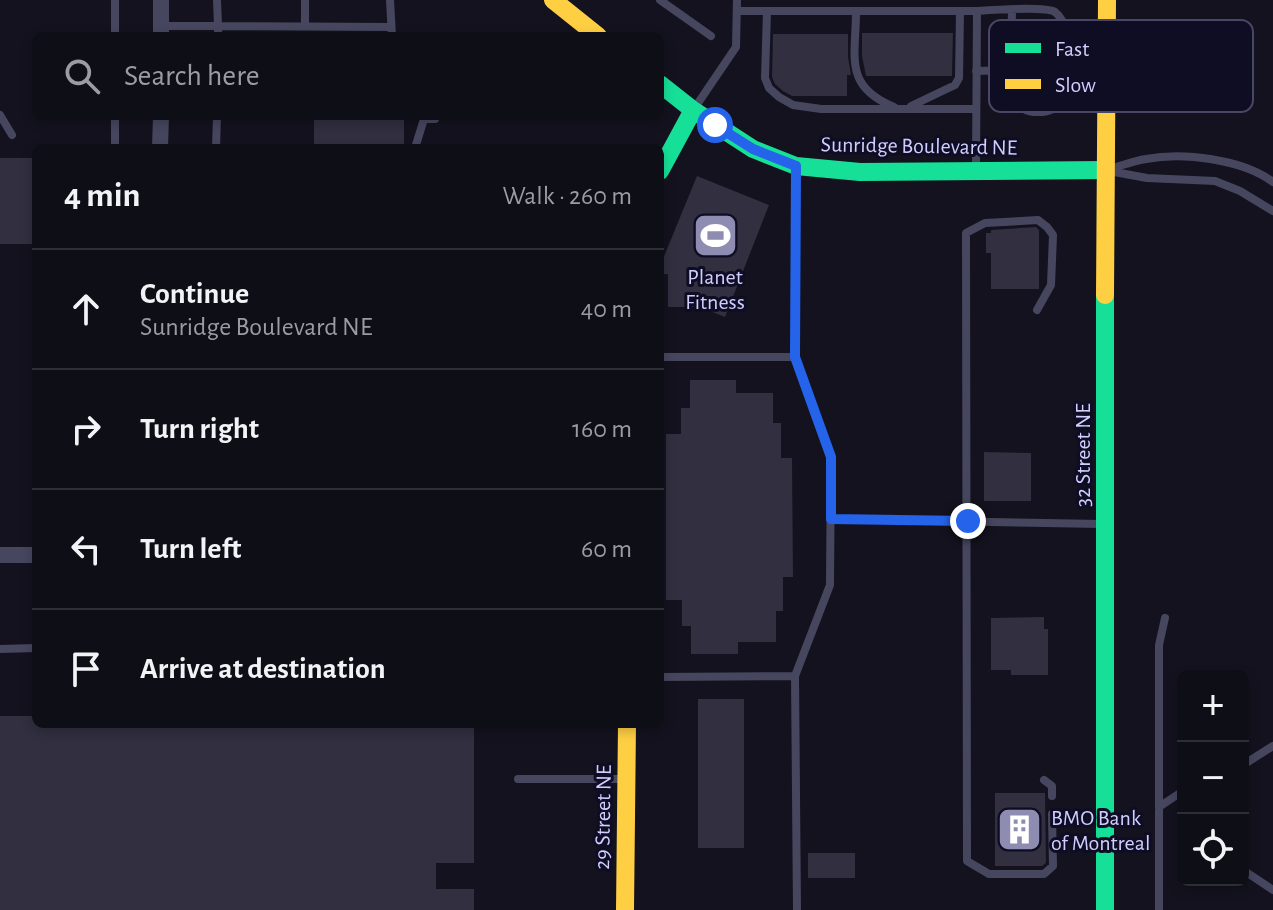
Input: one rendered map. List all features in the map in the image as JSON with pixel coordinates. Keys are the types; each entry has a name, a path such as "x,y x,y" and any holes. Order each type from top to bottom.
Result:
{"street":[{"path":"161,0 162,31"},
{"path":"553,0 593,32"},
{"name":"32 Street NE","path":"1107,0 1107,20"},
{"name":"Sunridge Boulevard NE","path":"664,87 753,149 796,166 860,172 1105,170"},
{"path":"664,164 693,110"},
{"name":"32 Street NE","path":"1105,910 1106,112"},
{"path":"160,144 161,120"},
{"path":"0,555 32,555"},
{"name":"29 Street NE","path":"625,910 627,728"}],"lane":[{"path":"115,0 115,32"},
{"path":"217,0 218,32"},
{"path":"305,0 305,26"},
{"path":"162,31 218,26 305,26 392,31 390,0"},
{"path":"660,0 711,36"},
{"path":"693,110 736,47 736,3 767,11 1051,10 1061,20"},
{"path":"1012,10 1012,20"},
{"path":"767,11 765,78 769,88 793,105 821,109 976,109"},
{"path":"856,11 856,77 866,90 897,108 913,106 955,85 959,78 960,11"},
{"path":"976,171 977,11"},
{"path":"976,71 989,71"},
{"path":"0,115 12,135"},
{"path":"115,120 115,144"},
{"path":"216,144 217,120"},
{"path":"416,144 424,120"},
{"path":"1105,170 1147,158 1217,159 1240,165 1273,182"},
{"path":"796,166 795,357 831,457 830,585 795,676 797,910"},
{"path":"1105,170 1147,178 1215,181 1240,191 1273,211"},
{"path":"1037,310 1051,285 1053,235 1047,227 1038,220 985,223 966,233 967,861 989,874 1044,874 1053,866 1052,814"},
{"path":"664,357 795,357"},
{"path":"831,519 1106,524"},
{"path":"1159,910 1159,645 1165,618"},
{"path":"0,649 32,648"},
{"path":"664,677 795,676"},
{"path":"1249,761 1273,746"},
{"path":"518,779 626,779"},
{"path":"1044,780 1052,786 1052,796"},
{"path":"1159,807 1177,795"},
{"path":"1249,874 1273,890"}],"building":[{"path":"862,33 953,33 952,76 866,76"},
{"path":"773,34 848,34 851,75 847,75 847,96 792,96 783,91 772,77"},
{"path":"314,120 404,120 404,144 314,144"},
{"path":"0,158 32,158 32,244 0,244"},
{"name":"Planet Fitness","path":"697,176 769,205 725,317 700,307 668,307 668,274 664,274 664,256"},
{"path":"1036,227 1039,230 1039,289 991,289 991,253 986,253 986,233"},
{"path":"690,380 736,380 736,393 773,393 773,423 781,423 781,458 792,458 793,577 783,577 783,611 776,611 776,642 738,642 738,654 691,654 691,626 682,626 682,600 666,600 666,434 681,434 681,408 690,408"},
{"path":"984,452 1031,453 1031,501 984,501"},
{"path":"1044,617 1044,629 1048,629 1048,675 1011,675 1011,670 991,670 991,618"},
{"path":"698,699 744,699 744,848 698,848"},
{"path":"0,716 32,716 32,728 474,728 474,863 436,863 436,889 474,889 474,910 0,910"},
{"name":"BMO Bank of Montreal","path":"995,793 1045,793 1046,863 1042,866 995,866"},
{"path":"808,853 855,853 855,878 808,878"}],"traffic: fast":[{"path":"664,87 753,149 796,166 860,172 1105,170"},
{"path":"664,164 693,110"},
{"path":"1105,295 1105,910"}],"traffic: slow":[{"path":"553,0 593,32"},
{"path":"1107,0 1107,20"},
{"path":"1105,295 1106,112"},
{"path":"625,910 627,728"}],"place":[{"name":"Planet Fitness","path":"715,235"},
{"name":"BMO Bank of Montreal","path":"1020,830"}],"route":[{"path":"715,125 753,149 796,166 795,357 831,457 831,519 968,521"}]}
